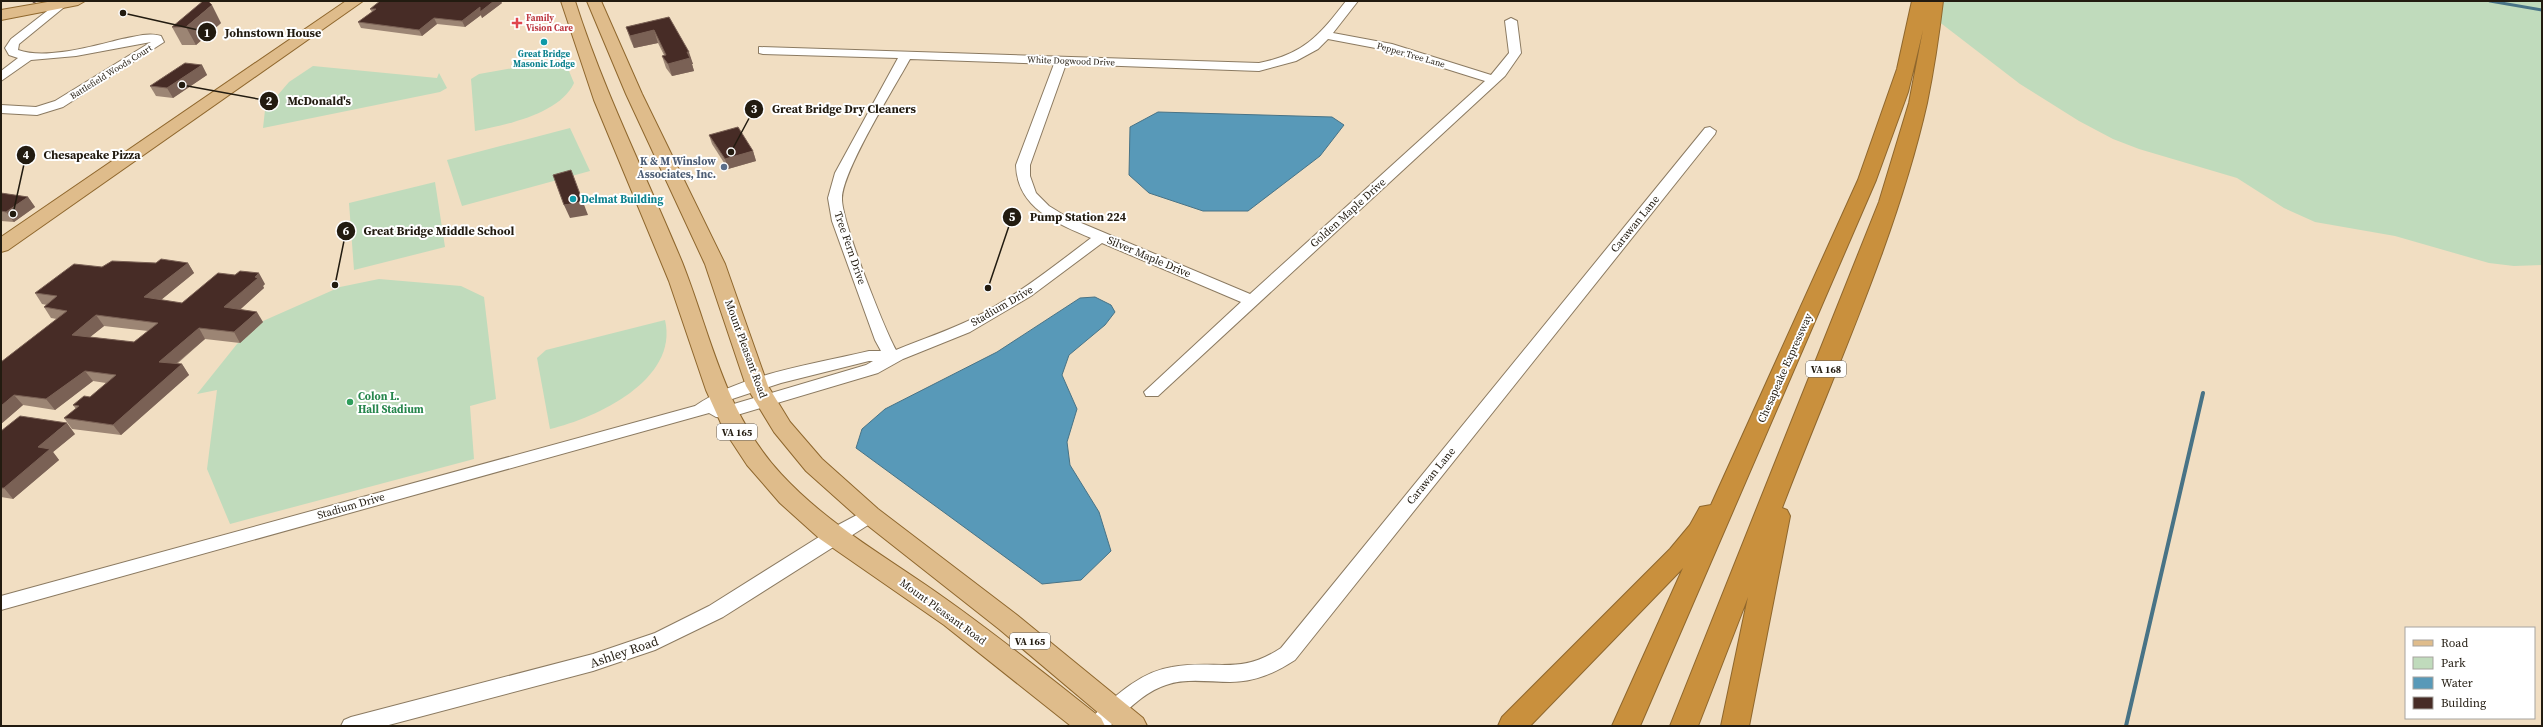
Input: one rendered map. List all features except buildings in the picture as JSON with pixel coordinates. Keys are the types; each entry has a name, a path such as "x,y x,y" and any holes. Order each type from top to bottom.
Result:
{"highway":[{"name":"Chesapeake Expressway","path":"1626,726 1840,245 1896,105 1916,30 1920,1"},
{"name":"VA 168","path":"1684,726 1884,221 1897,182 1918,102 1930,46 1935,1"},
{"path":"1512,726 1632,606 1684,550 1703,526 1738,450 1771,400"},
{"path":"1735,726 1766,572 1778,525 1778,488"}],"main road":[{"path":"1,15 78,1"},
{"path":"1,246 356,1"},
{"name":"Mount Pleasant Road","path":"568,1 591,72 629,168 686,296 723,404 736,431 756,458 796,505 833,536 931,602 994,648 1090,726"},
{"name":"Mount Pleasant Road","path":"594,1 634,94 715,264 760,393 782,427 814,465 870,515 1008,622 1114,721"}],"street":[{"name":"White Dogwood Drive","path":"763,50 1062,61 1259,66 1300,56 1315,47 1352,1"},
{"path":"27,57 12,52 11,48 15,42 62,4"},
{"name":"Golden Maple Drive","path":"1152,392 1494,80 1514,59 1516,54 1517,45 1511,21"},
{"name":"Pepper Tree Lane","path":"1326,35 1394,49 1494,80"},
{"name":"Battlefield Woods Court","path":"1,109 37,111 59,104 157,43 159,40 145,38 48,56 27,57"},
{"name":"Tree Fern Drive","path":"892,356 883,340 839,222 835,198 842,173 906,55"},
{"path":"1,77 27,57"},
{"name":"Silver Maple Drive","path":"1062,61 1026,155 1023,177 1029,194 1037,204 1051,215 1252,301"},
{"name":"Carawan Lane","path":"1114,721 1146,686 1164,677 1188,673 1242,675 1271,666 1288,654 1710,131"},
{"name":"Stadium Drive","path":"1,603 760,393 872,368 892,356 952,334 1004,308 1027,293 1101,237"},
{"name":"Ashley Road","path":"351,726 543,677 633,650 703,619 833,536 870,515"}],"green space":[{"path":"1912,1 2542,1 2542,265 2514,266 2489,263 2395,236 2315,222 2284,208 2237,178 2139,149 2113,139 2079,121 2020,84"},
{"path":"564,59 574,83 567,94 557,103 516,121 475,131 471,79 479,74"},
{"path":"313,66 437,78 439,73 447,88 440,92 263,128 265,110 289,82"},
{"path":"570,128 590,171 462,206 447,160"},
{"path":"435,182 445,247 354,270 349,203"},
{"name":"Colon L. Hall Stadium","path":"379,279 461,286 484,297 496,399 470,406 474,459 230,524 207,469 217,390 197,394 237,344 263,321 340,287"},
{"path":"665,320 666,341 659,361 647,378 630,393 610,405 569,424 550,429 537,358 546,350"}],"water":[{"path":"1158,112 1332,117 1344,125 1320,156 1248,211 1203,211 1149,193 1129,175 1130,127"},
{"path":"1095,297 1111,305 1115,312 1105,325 1069,355 1062,375 1077,409 1067,442 1070,465 1099,512 1111,551 1081,580 1042,584 856,448 862,429 885,409 997,352 1080,298"}],"waterway":[{"path":"2490,1 2542,10"},
{"path":"2126,726 2203,393"}],"place":[{"name":"Johnstown House","path":"123,13"},
{"name":"Family Vision Care","path":"517,23"},
{"name":"Great Bridge Masonic Lodge","path":"544,42"},
{"name":"McDonald's","path":"182,85"},
{"name":"Great Bridge Dry Cleaners","path":"731,152"},
{"name":"K & M Winslow Associates, Inc.","path":"724,167"},
{"name":"Delmat Building","path":"573,199"},
{"name":"Chesapeake Pizza","path":"13,214"},
{"name":"Great Bridge Middle School","path":"335,285"},
{"name":"Pump Station 224","path":"988,288"},
{"name":"Colon L. Hall Stadium","path":"350,402"}]}
